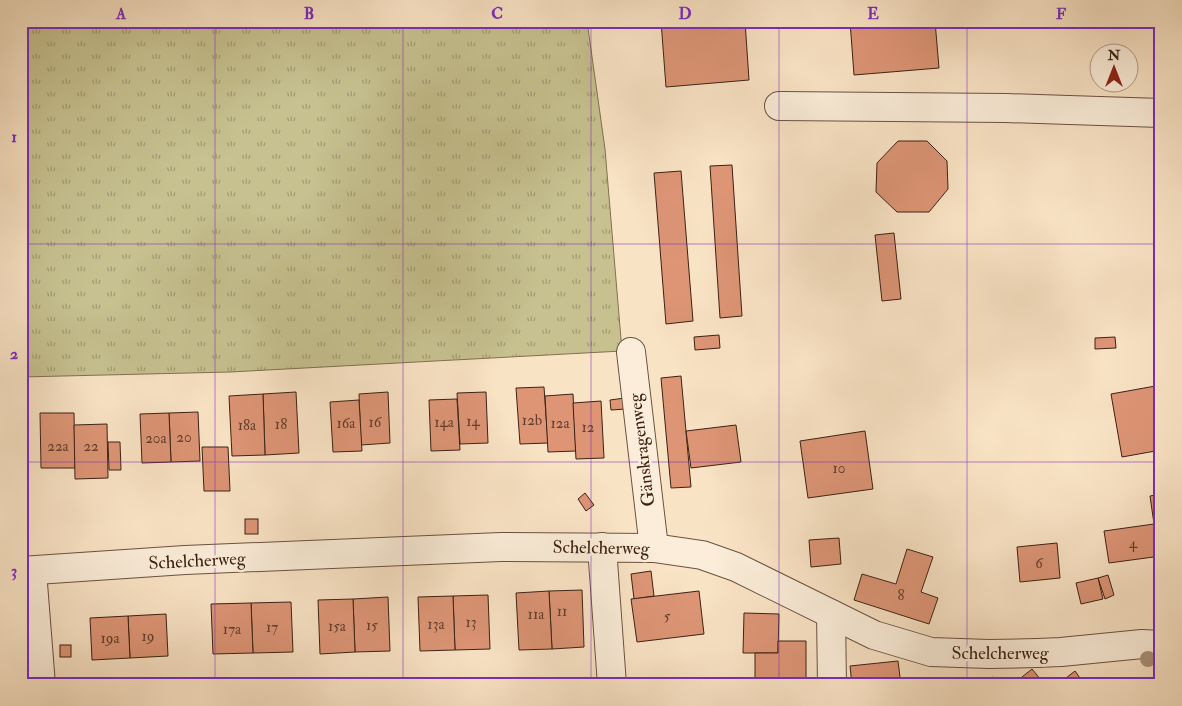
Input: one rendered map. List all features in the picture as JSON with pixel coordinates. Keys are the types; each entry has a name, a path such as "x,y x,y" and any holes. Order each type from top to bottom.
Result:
{"street":[{"path":"779,106 1006,108 1161,113"},
{"name":"Gänskragenweg","path":"631,352 654,548"},
{"name":"Schelcherweg","path":"27,571 185,560 501,547 654,548 702,555 736,567 874,635 931,652 1009,654 1061,652 1142,644 1161,645"},
{"path":"602,547 612,685"},
{"path":"27,571 42,685"},
{"path":"831,614 832,685"}],"green space":[{"path":"21,21 587,21 605,149 622,351 230,372 21,377"}],"building":[{"path":"661,21 745,21 749,80 666,87"},
{"path":"850,21 935,21 939,68 854,75"},
{"path":"898,141 927,141 947,161 948,189 929,212 897,212 876,192 877,163"},
{"path":"732,165 742,316 720,318 710,166"},
{"path":"681,171 693,321 666,324 654,173"},
{"path":"894,233 901,299 882,301 875,235"},
{"path":"719,335 720,348 695,350 694,337"},
{"path":"1115,337 1116,348 1095,349 1095,338"},
{"path":"681,376 691,487 671,488 661,378"},
{"path":"1161,385 1161,450 1122,457 1111,394"},
{"path":"544,387 548,443 520,444 516,388"},
{"path":"296,392 299,453 265,455 263,394"},
{"path":"388,392 390,443 361,445 359,394"},
{"path":"486,392 488,443 460,444 457,393"},
{"path":"263,394 265,455 232,456 229,396"},
{"path":"573,394 576,451 548,452 545,396"},
{"path":"625,398 626,409 611,410 610,400"},
{"path":"457,399 460,450 431,451 429,400"},
{"path":"359,400 362,451 333,452 330,402"},
{"path":"601,401 604,458 576,459 573,403"},
{"path":"198,412 200,461 171,462 169,413"},
{"path":"40,413 74,413 75,468 41,468"},
{"path":"169,413 171,462 142,463 140,414"},
{"path":"107,424 108,478 75,479 74,425"},
{"path":"736,425 741,462 691,468 686,431"},
{"path":"865,431 873,489 808,498 800,441"},
{"path":"108,442 120,442 121,470 109,470"},
{"path":"202,447 228,447 230,491 204,491"},
{"path":"585,493 594,505 586,511 578,499"},
{"path":"1161,494 1161,524 1154,524 1150,496"},
{"path":"245,519 258,519 258,534 245,534"},
{"path":"1160,524 1161,556 1109,563 1104,531"},
{"path":"839,538 841,564 811,567 809,540"},
{"path":"1057,543 1060,578 1020,582 1017,547"},
{"path":"907,549 933,557 921,592 938,598 929,624 854,600 862,574 896,584"},
{"path":"651,571 654,596 634,599 631,574"},
{"path":"1108,575 1114,595 1105,599 1098,578"},
{"path":"1098,578 1103,599 1081,604 1076,583"},
{"path":"582,590 584,647 552,649 549,591"},
{"path":"549,591 552,649 519,650 516,593"},
{"path":"699,591 704,634 637,642 631,599"},
{"path":"488,595 490,649 455,650 453,596"},
{"path":"453,596 455,650 420,651 418,597"},
{"path":"388,597 390,651 355,652 353,599"},
{"path":"353,599 355,652 320,654 318,600"},
{"path":"291,602 293,652 253,653 251,603"},
{"path":"251,603 253,653 213,654 211,604"},
{"path":"744,613 779,614 778,653 743,653"},
{"path":"166,614 168,656 130,658 128,616"},
{"path":"128,616 130,658 92,660 90,618"},
{"path":"778,641 806,641 806,685 755,685 755,653 778,653"},
{"path":"60,645 71,645 71,657 60,657"},
{"path":"898,661 901,685 852,685 850,666"},
{"path":"1032,669 1045,685 1012,685"},
{"path":"1075,671 1085,685 1057,685"},
{"path":"993,677 997,685 979,685"},
{"path":"443,680 444,685 422,685 422,682"}]}
